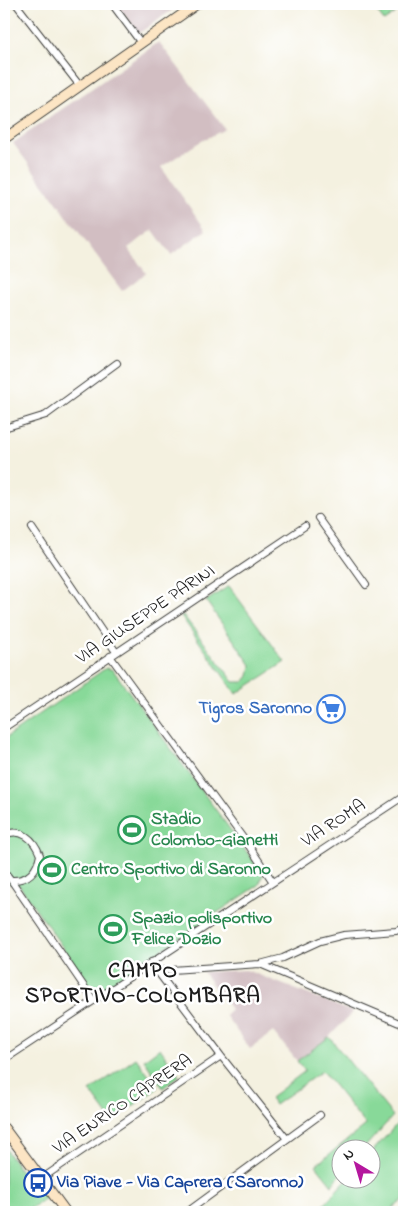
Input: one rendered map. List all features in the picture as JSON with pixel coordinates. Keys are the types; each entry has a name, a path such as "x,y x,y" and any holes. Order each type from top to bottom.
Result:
{"street":[{"path":"16,4 80,86"},
{"path":"112,4 141,44"},
{"path":"4,139 197,4"},
{"path":"4,428 46,415 117,363"},
{"path":"318,518 366,585"},
{"name":"VIA GIUSEPPE PARINI","path":"4,728 305,526"},
{"path":"32,528 116,652"},
{"path":"110,656 238,830 273,882"},
{"name":"VIA ROMA","path":"4,1060 404,796"},
{"path":"4,835 15,832 23,834 33,842 40,855 38,865 27,878 11,880"},
{"path":"4,871 94,1001"},
{"path":"157,971 260,964 283,958 320,941 344,936 396,931 404,928"},
{"path":"152,962 221,1056 287,1139"},
{"path":"260,964 404,1025"},
{"name":"VIA ENRICO CAPRERA","path":"42,1179 221,1056"},
{"path":"187,1212 320,1116"},
{"path":"4,1128 66,1212"}],"shaded area":[{"path":"116,4 181,4 139,33"},
{"path":"159,42 225,129 198,143 161,167 206,230 171,255 153,230 128,248 146,273 122,291 13,143"},
{"path":"246,970 353,1012 329,1037 297,1061 273,1032 250,1049 225,1015 231,1009 203,972"}],"green space":[{"path":"371,4 404,4 404,7 384,21"},
{"path":"229,586 285,662 236,694 181,616 183,615 234,682 244,682 249,676 251,665 206,601"},
{"name":"Stadio Colombo-Gianetti","path":"106,668 113,670 263,874 259,885 95,994 20,886 4,882 4,739"},
{"path":"329,1037 393,1116 373,1138 350,1138 366,1125 322,1071 275,1105 270,1098 305,1071 297,1061"},
{"path":"160,1048 179,1076 163,1088 144,1060"},
{"path":"136,1058 158,1088 112,1121 90,1091"},
{"path":"404,1116 404,1200 387,1212 333,1212 324,1204 339,1188 380,1188 380,1143"},
{"path":"4,1147 29,1182 34,1179 47,1197 30,1209 32,1212 4,1212"},
{"path":"330,1154 330,1182 316,1165"}],"place":[{"name":"Tigros Saronno","path":"331,709"},
{"name":"Stadio Colombo-Gianetti","path":"132,830"},
{"name":"Centro Sportivo di Saronno","path":"52,870"},
{"name":"Spazio polisportivo Felice Dozio","path":"113,929"},
{"name":"Via Piave - Via Caprera (Saronno)","path":"38,1183"}],"district":[{"name":"CAMPO SPORTIVO-COLOMBARA","path":"143,984"}]}
